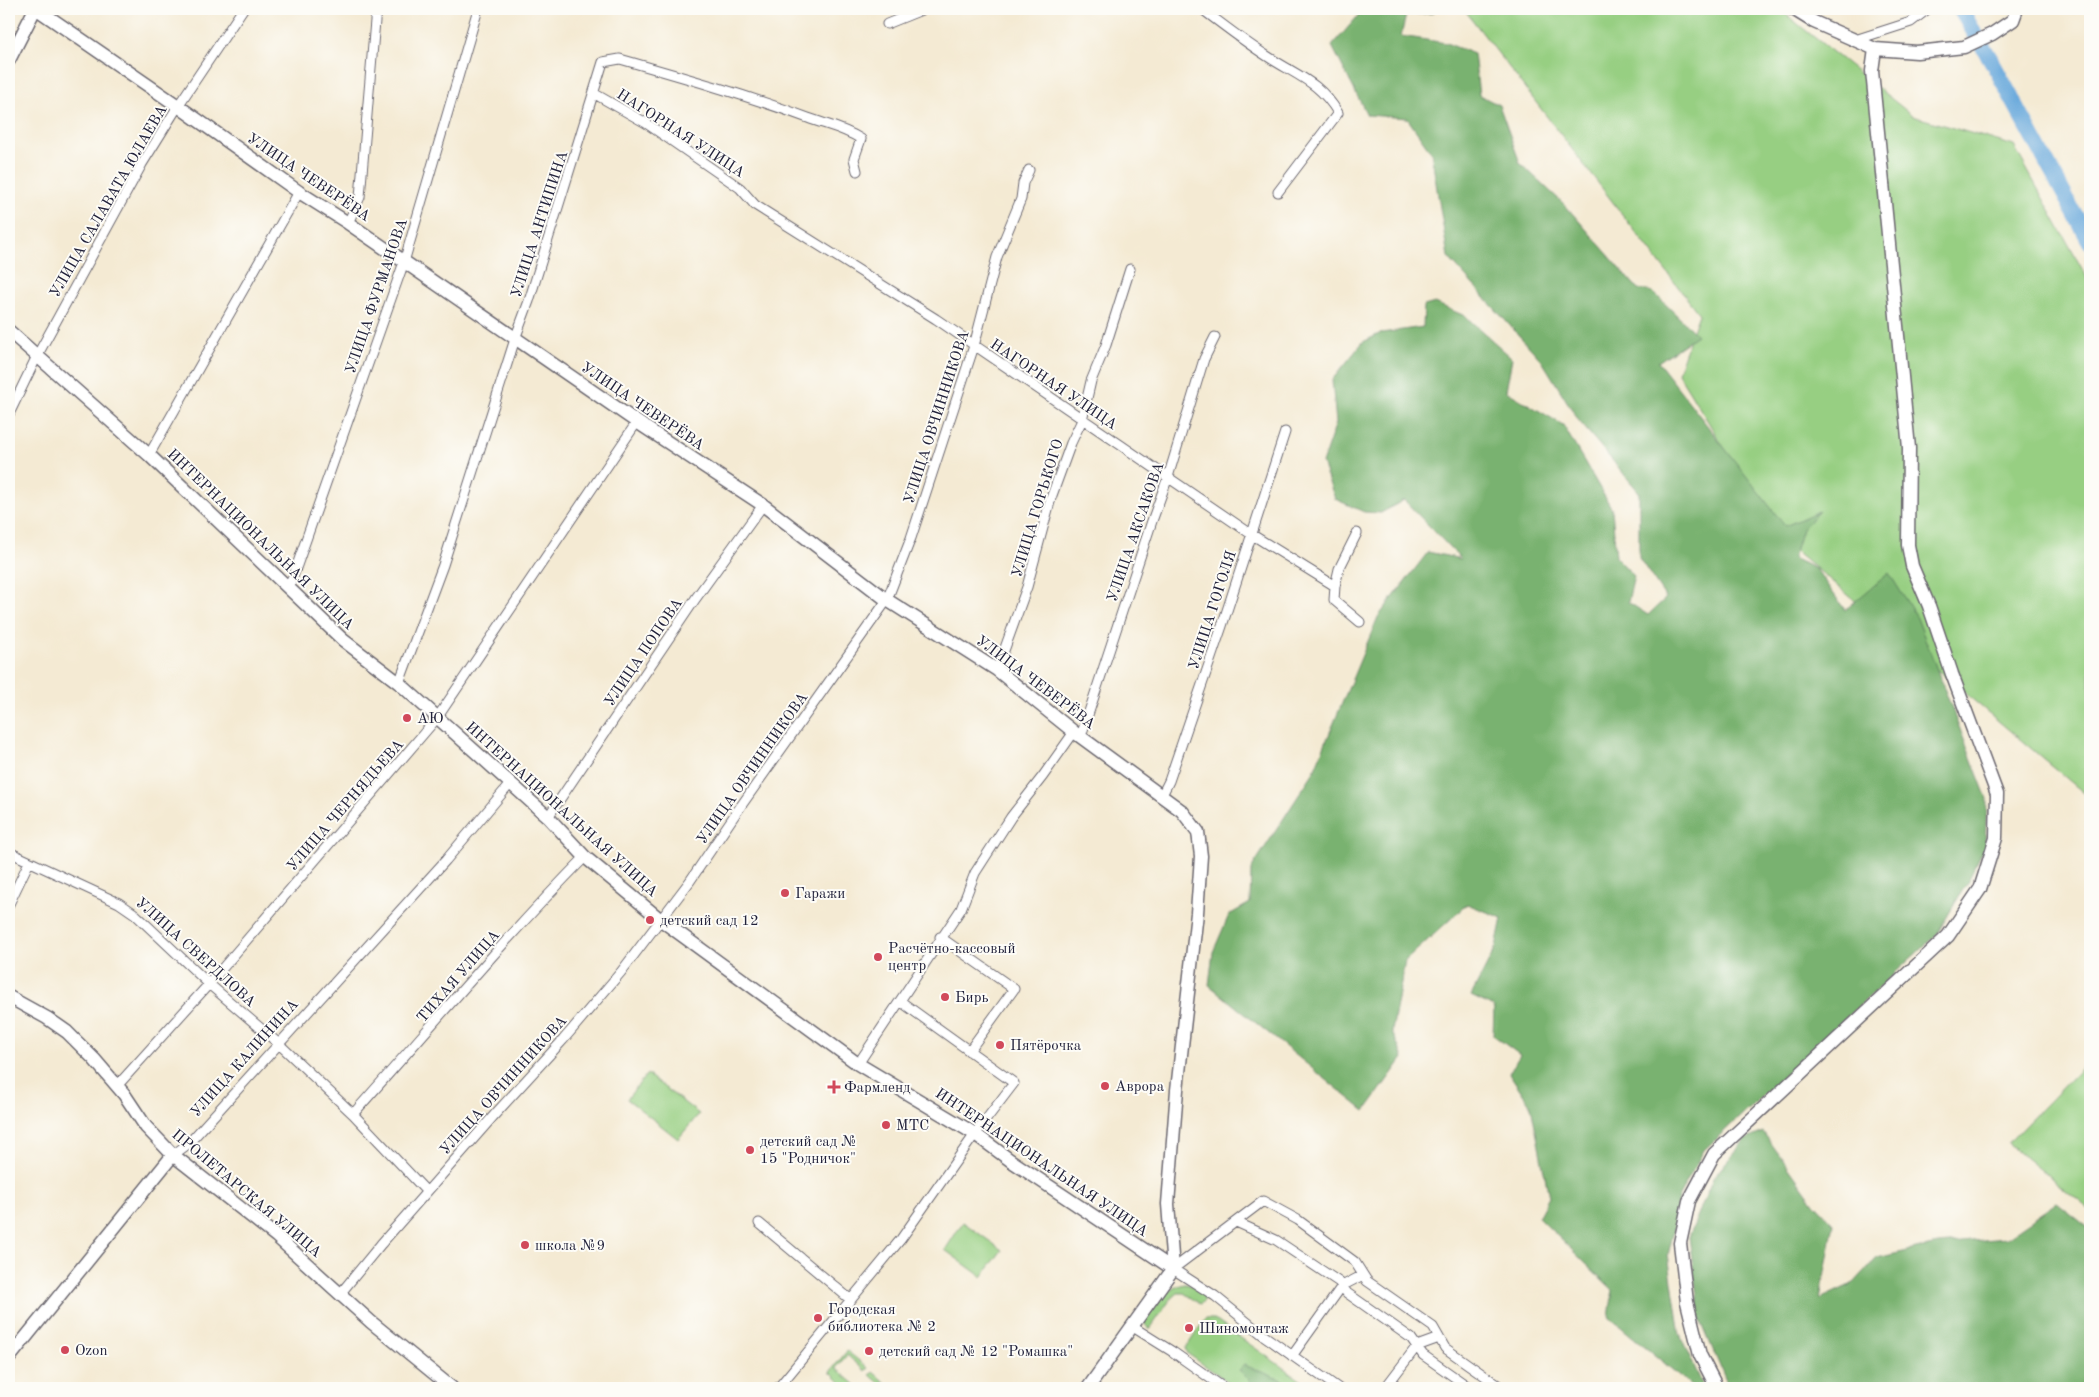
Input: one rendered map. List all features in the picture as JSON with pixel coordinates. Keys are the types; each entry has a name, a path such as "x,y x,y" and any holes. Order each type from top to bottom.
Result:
{"street":[{"path":"9,60 36,9"},
{"name":"УЛИЦА ЧЕВЕРЁВА","path":"36,9 299,192 348,223 637,422 763,505 887,600 997,670 1078,734 1182,811 1198,832 1201,856 1197,913 1177,1090 1168,1204 1173,1269"},
{"name":"УЛИЦА САЛАВАТА ЮЛАЕВА","path":"9,414 37,356 142,164 178,106 243,9"},
{"path":"348,223 360,197 376,9"},
{"name":"УЛИЦА ФУРМАНОВА","path":"288,588 404,262 478,9"},
{"path":"887,24 924,9"},
{"path":"1202,9 1268,56 1313,83 1329,99 1338,114 1278,192"},
{"path":"1793,9 1814,22 1875,49 1917,52 1964,47 1992,34 2013,20 2018,9"},
{"path":"1855,40 1910,22 1928,9"},
{"path":"1717,1388 1700,1354 1687,1302 1680,1243 1689,1200 1714,1154 1948,936 1980,890 1996,838 1996,794 1929,606 1912,566 1908,545 1909,448 1872,80 1875,49"},
{"name":"УЛИЦА АНТИПИНА","path":"399,683 443,566 595,94 603,62 620,59 748,96 818,122 847,129 861,139 854,159 857,171"},
{"name":"НАГОРНАЯ УЛИЦА","path":"595,94 646,123 740,188 755,205 936,320 1252,534 1335,586"},
{"name":"УЛИЦА ОВЧИННИКОВА","path":"340,1294 427,1192 570,1033 621,972 661,920 887,600 911,538 974,346 997,257 1021,199 1023,183 1029,170"},
{"path":"149,455 299,192"},
{"name":"УЛИЦА ГОРЬКОГО","path":"997,670 1027,587 1051,498 1071,443 1082,420 1091,380 1106,345 1130,269"},
{"name":"ИНТЕРНАЦИОНАЛЬНАЯ УЛИЦА","path":"9,331 149,455 343,640 399,683 548,817 585,857 661,920 858,1064 975,1134 1010,1160 1215,1296 1263,1336 1338,1388"},
{"name":"УЛИЦА АКСАКОВА","path":"858,1064 940,938 961,910 975,873 1006,825 1078,734 1168,477 1204,358 1215,336"},
{"name":"УЛИЦА ЧЕРНЯДЬЕВА","path":"117,1086 209,984 437,718 637,422"},
{"name":"УЛИЦА ГОГОЛЯ","path":"1162,795 1169,782 1185,736 1285,432"},
{"name":"УЛИЦА ПОПОВА","path":"548,817 696,598 763,505"},
{"path":"1357,533 1340,569 1335,586 1334,600 1360,622"},
{"name":"УЛИЦА КАЛИНИНА","path":"9,1358 173,1155 188,1144 439,868 510,784"},
{"name":"УЛИЦА СВЕРДЛОВА","path":"9,852 128,908 209,984 279,1044 353,1114 427,1192"},
{"name":"ТИХАЯ УЛИЦА","path":"353,1114 529,914 585,857"},
{"path":"9,904 29,862"},
{"path":"940,938 1014,989 969,1051"},
{"name":"ПРОЛЕТАРСКАЯ УЛИЦА","path":"9,998 47,1018 67,1032 117,1086 146,1126 173,1155 276,1236 371,1322 452,1388"},
{"path":"778,1388 901,1239 975,1134 1014,1083 900,1001"},
{"path":"1088,1388 1173,1269 1263,1201 1298,1220 1355,1262 1367,1281 1433,1327 1445,1348 1502,1388"},
{"path":"1236,1222 1276,1240 1340,1282 1347,1293 1411,1338 1423,1355 1470,1388"},
{"path":"759,1223 851,1300"},
{"path":"1292,1356 1342,1286 1363,1275"},
{"path":"1133,1327 1224,1388"},
{"path":"1385,1388 1417,1346 1439,1338"}],"green space":[{"path":"1364,9 1434,9 1434,13 1406,15 1401,36 1446,43 1474,54 1479,95 1499,105 1520,163 1565,205 1638,289 1653,292 1697,335 1658,362 1785,526 1819,511 1802,529 1793,558 1816,569 1845,610 1889,573 1917,618 1987,799 1985,846 1968,881 1937,934 1704,1150 1678,1198 1676,1222 1668,1255 1680,1335 1704,1388 1694,1388 1609,1317 1613,1290 1538,1217 1549,1197 1531,1106 1509,1073 1520,1055 1493,1035 1494,1007 1471,996 1496,947 1502,918 1467,904 1405,961 1392,1031 1403,1058 1365,1111 1209,985 1213,952 1229,915 1250,903 1251,869 1313,773 1378,617 1428,552 1461,559 1404,500 1381,513 1364,512 1335,499 1322,463 1336,423 1332,380 1363,342 1381,333 1423,327 1424,306 1435,303 1465,316 1512,358 1506,391 1563,425 1612,509 1616,557 1634,576 1628,602 1648,615 1666,598 1639,558 1639,492 1579,421 1542,361 1448,257 1431,152 1407,118 1367,115 1332,46"},
{"path":"1464,9 1779,9 1913,116 2014,146 2090,283 2090,798 1779,537 1678,373 1699,314"},
{"path":"2090,1059 2090,1210 2008,1143"},
{"path":"647,1074 699,1114 678,1139 627,1099"},
{"path":"1763,1132 1814,1203 1834,1224 1820,1299 1854,1283 1877,1258 1938,1244 2006,1238 2057,1203 2090,1229 2090,1388 1729,1388 1700,1319 1689,1237 1713,1178 1745,1140"},
{"path":"963,1222 1002,1250 982,1277 945,1250"},
{"path":"1185,1284 1198,1290 1205,1296 1204,1301 1200,1304 1184,1293 1178,1293 1170,1300 1150,1329 1148,1328 1144,1323 1161,1299 1171,1290"},
{"path":"1205,1319 1212,1319 1218,1322 1312,1388 1237,1388 1188,1354 1186,1348"},
{"path":"847,1351 868,1368 865,1371 847,1355 836,1368 856,1385 853,1388 846,1388 830,1372"},
{"path":"1244,1365 1282,1380 1293,1388 1257,1388 1239,1370"},
{"path":"873,1372 892,1388 885,1388 870,1375"}],"waterway":[{"path":"1960,9 1991,60 2090,242"}],"place":[{"name":"АЮ","path":"407,718"},
{"name":"Гаражи","path":"785,893"},
{"name":"детский сад 12","path":"650,920"},
{"name":"Расчётно-кассовый центр","path":"878,957"},
{"name":"Бирь","path":"945,997"},
{"name":"Пятёрочка","path":"1000,1045"},
{"name":"Аврора","path":"1105,1086"},
{"name":"Фармленд","path":"834,1087"},
{"name":"МТС","path":"886,1125"},
{"name":"детский сад № 15 \"Родничок\"","path":"750,1150"},
{"name":"школа №9","path":"525,1245"},
{"name":"Городская библиотека № 2","path":"818,1318"},
{"name":"Шиномонтаж","path":"1189,1328"},
{"name":"Ozon","path":"65,1350"},
{"name":"детский сад № 12 \"Ромашка\"","path":"869,1351"}]}
